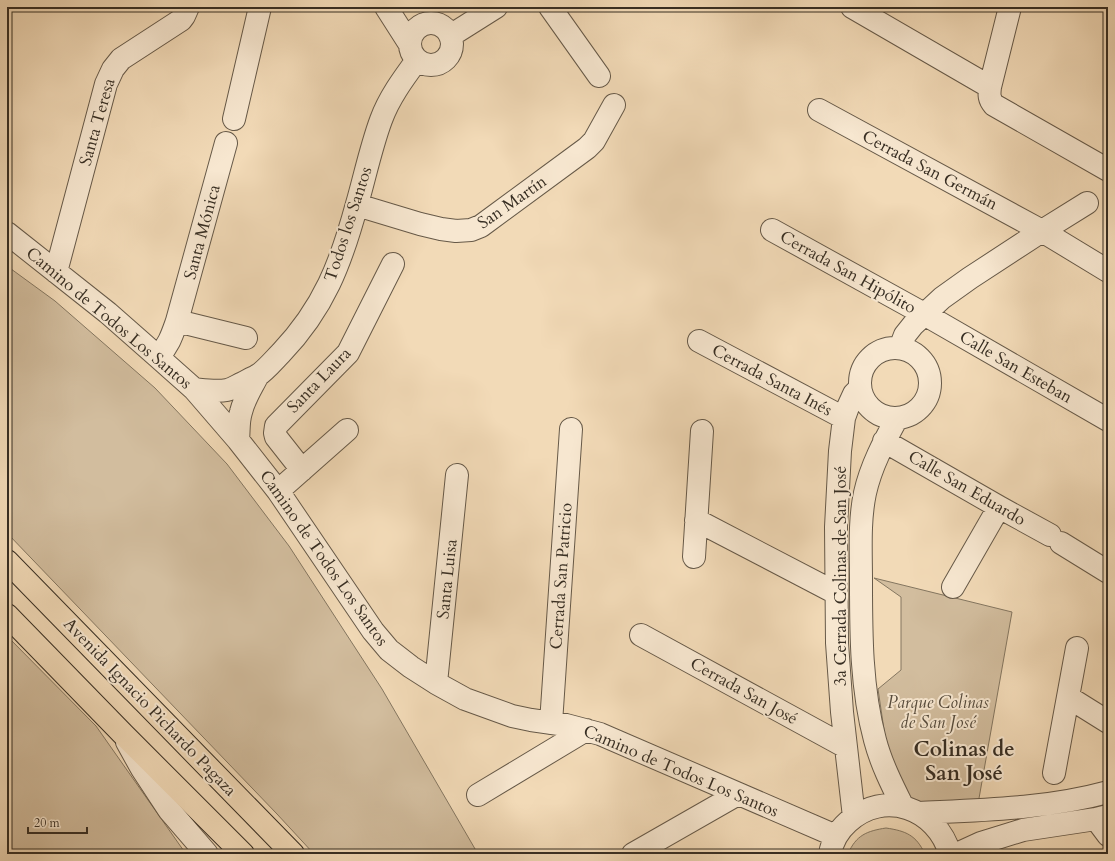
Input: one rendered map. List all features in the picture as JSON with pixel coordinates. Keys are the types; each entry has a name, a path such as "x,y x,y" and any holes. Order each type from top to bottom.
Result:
{"main road":[{"name":"Avenida Ignacio Pichardo Pagaza","path":"7,561 293,854"},
{"path":"7,615 243,854"}],"street":[{"name":"Santa Teresa","path":"56,272 106,84 113,69 121,59 181,20 188,7"},
{"path":"234,119 260,7"},
{"path":"386,7 413,51 423,64 437,64 443,61 451,50 452,42 450,36 441,25 427,23 420,25 411,36 413,51"},
{"path":"450,36 496,7"},
{"path":"550,7 599,76"},
{"path":"852,7 882,15 990,87"},
{"path":"1010,7 990,87 990,100 994,105 1108,170"},
{"name":"Todos los Santos","path":"194,390 228,390 258,375 302,330 317,307 339,262 357,205 368,161 381,119 388,102 403,79 413,51"},
{"name":"San Martín","path":"357,205 420,224 456,231 471,230 480,226 587,148 594,141 614,106"},
{"name":"Cerrada San Germán","path":"819,110 1042,231 1108,271"},
{"name":"Santa Mónica","path":"158,357 166,348 172,337 226,143"},
{"path":"900,348 912,325 942,298 970,278 1087,203"},
{"name":"Cerrada San Hipólito","path":"772,230 924,314"},
{"name":"Camino de Todos Los Santos","path":"7,233 108,313 194,390 238,440 278,491 373,631 389,650 411,667 436,684 465,700 512,716 566,725 600,734 620,742 738,794 830,849"},
{"name":"Santa Laura","path":"302,470 276,437 276,426 348,353 393,264"},
{"name":"Calle San Esteban","path":"924,314 1108,420"},
{"path":"177,321 246,338"},
{"name":"Cerrada Santa Inés","path":"699,342 844,418"},
{"path":"900,348 911,352 920,359 926,368 930,379 929,390 925,401 918,410 908,416 897,418 884,416 873,410 864,400 860,388 860,379 862,370 867,361 874,355 882,350 900,348"},
{"name":"Todos los Santos","path":"238,440 241,412 258,375"},
{"name":"3a Cerrada Colinas de San José","path":"854,817 840,688 837,643 836,527 840,451 844,418 854,394 860,388"},
{"name":"3a Cerrada Colinas de San José","path":"897,418 884,441 872,470 865,494 861,536 862,643 865,688 868,710 875,740 890,782 911,810"},
{"name":"Cerrada San Patricio","path":"551,723 571,429"},
{"path":"278,491 347,430"},
{"path":"694,557 702,431"},
{"name":"Calle San Eduardo","path":"884,441 1056,539 1108,572"},
{"name":"Santa Luisa","path":"436,684 457,475"},
{"path":"953,587 999,507"},
{"path":"696,520 836,593"},
{"name":"Cerrada San José","path":"641,635 846,747"},
{"path":"1054,773 1077,648"},
{"path":"1068,697 1108,722"},
{"path":"478,795 586,730"},
{"path":"123,734 142,769 169,810 207,854"},
{"path":"957,854 983,849 1023,830 1046,815 1089,797 1108,792"},
{"path":"633,854 738,794"},
{"path":"830,849 844,826 854,817 868,809 893,805 911,810 931,821 940,831 947,844 950,854"},
{"path":"911,810 996,809 1104,823"}],"green space":[{"path":"7,266 55,301 155,388 227,464 289,546 382,689 478,854 314,854 7,533"},
{"name":"Parque Colinas de San José","path":"874,578 1012,612 978,804 925,805 905,796 887,750 878,689 901,670 901,597"},
{"path":"7,636 96,726 186,854 7,854"},
{"path":"886,828 910,835 918,842 925,854 848,854 855,842 863,835"}],"district":[{"name":"Colinas de San José","path":"964,761"}]}
